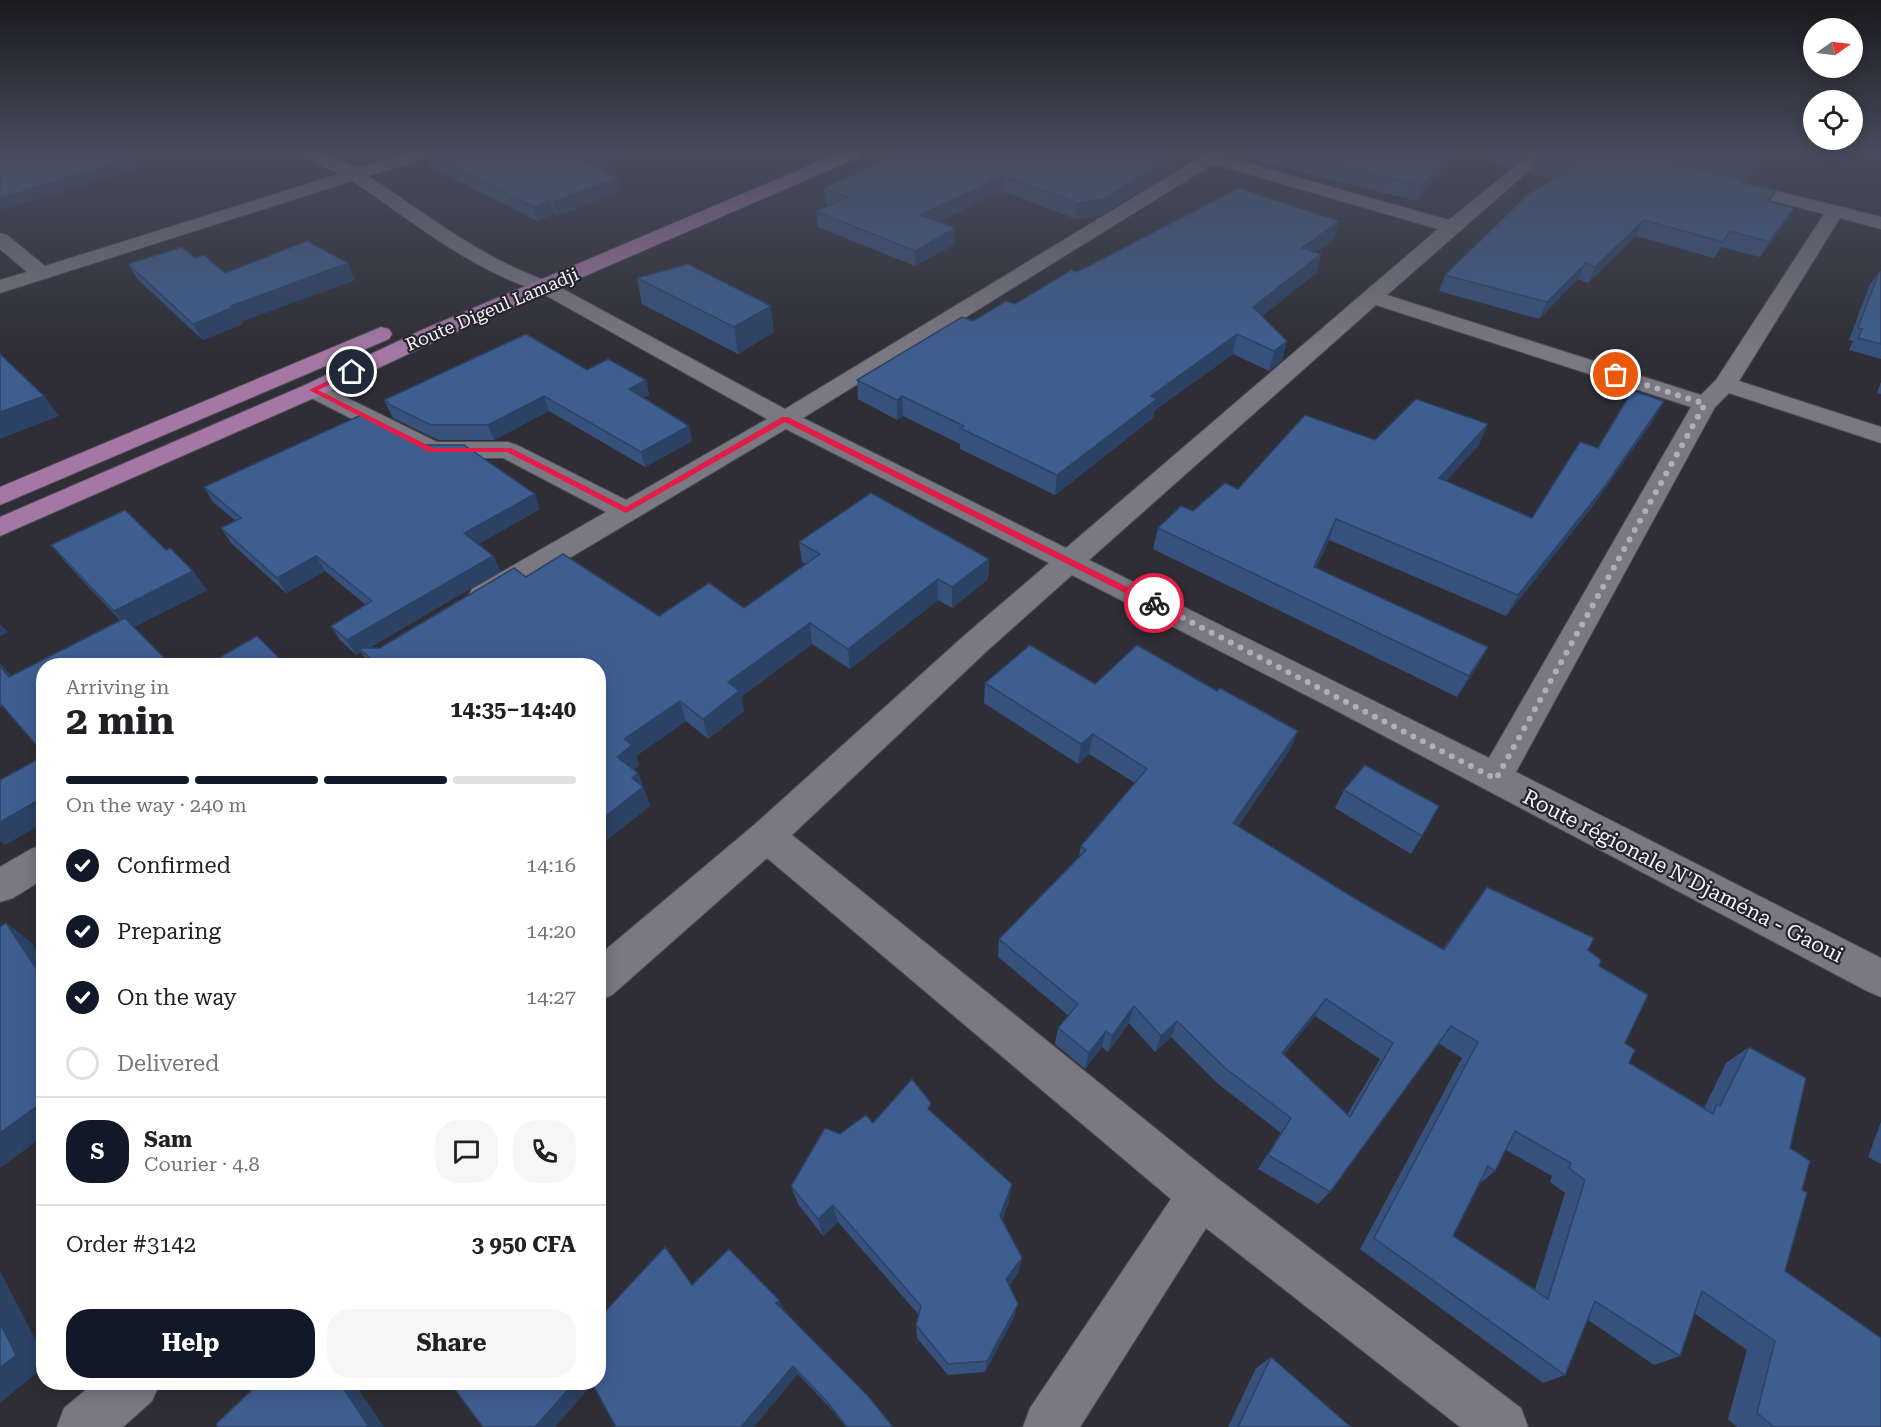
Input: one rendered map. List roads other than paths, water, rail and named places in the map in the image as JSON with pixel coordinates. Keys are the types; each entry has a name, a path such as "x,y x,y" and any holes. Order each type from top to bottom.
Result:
{"main road":[{"name":"Route Digeul Lamadji","path":"0,497 651,220"},
{"name":"Route Digeul Lamadji","path":"0,527 312,390 432,334 698,220"}],"street":[{"path":"0,287 212,220"},
{"name":"Route régionale N'Djaména - Gaoui","path":"418,220 513,278 543,286 785,419 1349,702 1881,978"},
{"path":"457,612 785,419 1109,220"},
{"path":"1428,220 1452,227"},
{"path":"606,975 767,836 976,642 1461,220"},
{"path":"1496,779 1705,404 1725,384 1830,220"},
{"path":"0,239 41,273"},
{"path":"1373,297 1705,404"},
{"path":"1725,384 1881,435"},
{"path":"312,390 432,450 508,450 626,511"},
{"path":"767,836 1200,1194 1502,1427"},
{"path":"0,886 36,865"},
{"path":"1049,1427 1200,1194"},
{"path":"83,1427 126,1390"}]}
